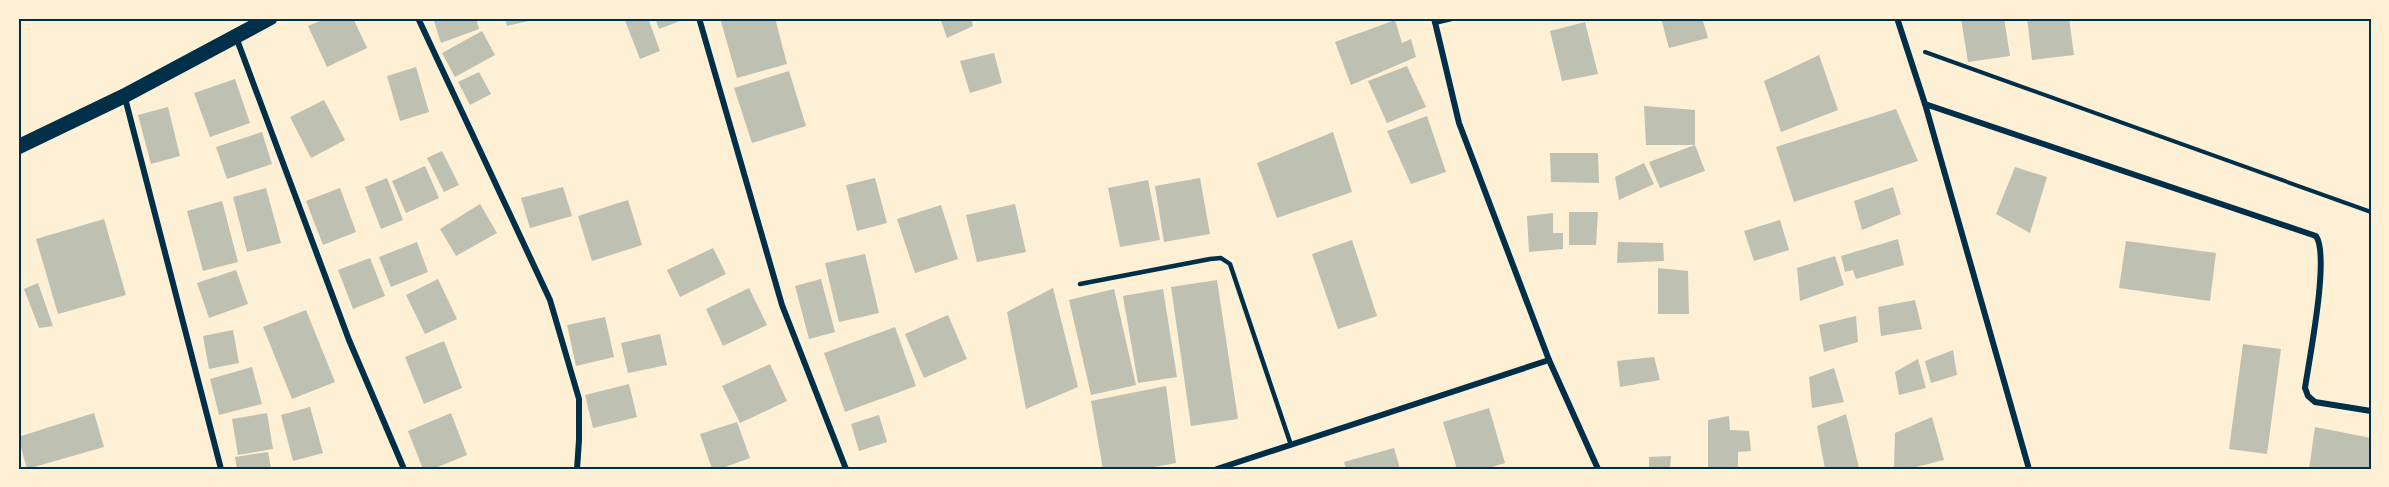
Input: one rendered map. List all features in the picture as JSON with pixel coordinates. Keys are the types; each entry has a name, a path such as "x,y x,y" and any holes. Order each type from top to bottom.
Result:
{"main road":[{"path":"18,147 124,96 270,18"}],"street":[{"path":"418,18 550,300 579,399 576,469"},
{"path":"699,18 782,304 846,469"},
{"path":"1452,18 1435,20 1459,123 1550,360 1598,469"},
{"path":"1897,18 1925,104 2029,469"},
{"path":"236,37 349,340 404,469"},
{"path":"124,96 221,469"},
{"path":"1925,104 2316,236 2320,242 2320,280 2304,388 2315,402 2371,411"},
{"path":"1217,469 1550,360"}],"lane":[{"path":"1080,284 1210,259 1221,258 1230,264 1292,445"}],"path":[{"path":"1925,52 2371,212"}],"building":[{"path":"327,18 353,18 367,48 327,67 308,26"},
{"path":"433,18 476,18 479,29 441,43"},
{"path":"505,18 536,18 537,19 507,26"},
{"path":"624,18 648,18 660,51 640,59"},
{"path":"655,18 688,18 659,29"},
{"path":"720,18 775,18 787,64 737,78"},
{"path":"940,18 971,18 973,26 947,38"},
{"path":"1661,18 1702,18 1708,38 1669,48"},
{"path":"1961,18 2004,18 2010,56 1968,62"},
{"path":"2027,18 2069,18 2074,55 2032,60"},
{"path":"1395,20 1402,43 1411,39 1416,57 1351,85 1335,42"},
{"path":"1585,22 1598,74 1562,81 1550,31"},
{"path":"482,31 495,55 455,77 442,53"},
{"path":"994,53 1002,83 970,93 960,61"},
{"path":"1819,55 1838,110 1781,132 1764,81"},
{"path":"1407,66 1426,107 1387,123 1368,81"},
{"path":"416,67 429,112 400,121 387,76"},
{"path":"789,71 806,126 752,143 734,88"},
{"path":"479,72 491,94 470,105 458,82"},
{"path":"235,79 250,123 210,137 194,93"},
{"path":"324,100 345,140 311,158 290,117"},
{"path":"1644,106 1695,110 1695,145 1646,145"},
{"path":"168,107 180,156 151,164 138,115"},
{"path":"1896,109 1918,161 1794,202 1776,147"},
{"path":"1427,116 1446,172 1411,184 1387,131"},
{"path":"262,132 272,164 227,179 216,147"},
{"path":"1333,132 1352,192 1277,218 1257,163"},
{"path":"1695,145 1705,171 1660,188 1649,162"},
{"path":"442,151 459,185 444,192 427,158"},
{"path":"1550,153 1598,153 1599,183 1551,182"},
{"path":"1644,163 1654,184 1619,200 1615,177"},
{"path":"425,166 439,198 406,213 392,181"},
{"path":"2015,167 2047,177 2030,233 1996,214"},
{"path":"387,178 403,220 381,229 365,187"},
{"path":"875,178 887,223 857,231 846,185"},
{"path":"1200,178 1210,234 1164,242 1155,186"},
{"path":"1148,180 1160,240 1120,247 1108,188"},
{"path":"563,187 572,216 530,228 521,198"},
{"path":"1893,187 1901,214 1862,230 1854,201"},
{"path":"266,188 281,243 247,252 233,197"},
{"path":"340,188 356,232 323,245 306,201"},
{"path":"628,200 642,245 592,261 578,216"},
{"path":"222,201 238,262 203,271 187,211"},
{"path":"480,204 497,233 456,256 440,229"},
{"path":"1015,204 1026,252 977,262 966,215"},
{"path":"941,205 958,259 915,273 897,219"},
{"path":"1569,212 1598,212 1596,245 1569,245"},
{"path":"1553,213 1553,233 1563,233 1563,249 1529,252 1527,216"},
{"path":"104,219 126,295 58,314 36,239"},
{"path":"1780,220 1789,250 1754,261 1744,231"},
{"path":"1898,239 1904,265 1856,279 1853,270 1845,272 1841,256"},
{"path":"1352,240 1377,316 1338,329 1312,254"},
{"path":"2126,241 2216,253 2210,301 2119,288"},
{"path":"417,242 428,272 391,287 379,257"},
{"path":"1618,242 1663,243 1664,261 1617,263"},
{"path":"713,248 726,274 680,297 667,270"},
{"path":"865,254 879,313 839,322 825,263"},
{"path":"1835,256 1844,285 1800,301 1797,268"},
{"path":"370,258 385,296 353,309 338,270"},
{"path":"1658,268 1688,271 1689,314 1658,314"},
{"path":"236,270 248,304 209,318 197,283"},
{"path":"438,279 457,319 425,334 406,295"},
{"path":"821,279 835,332 809,339 795,286"},
{"path":"1217,280 1238,419 1191,426 1171,287"},
{"path":"38,283 53,326 39,328 24,289"},
{"path":"749,288 767,325 723,346 706,309"},
{"path":"1053,288 1078,387 1026,409 1007,312"},
{"path":"1114,289 1136,385 1091,395 1069,300"},
{"path":"1163,289 1177,377 1138,383 1123,296"},
{"path":"1915,300 1922,329 1881,336 1878,307"},
{"path":"306,310 335,382 292,399 263,327"},
{"path":"948,315 967,359 924,378 905,334"},
{"path":"1856,316 1858,342 1824,352 1819,325"},
{"path":"605,317 614,357 576,366 567,325"},
{"path":"895,327 916,386 845,412 824,353"},
{"path":"233,330 239,363 209,369 203,336"},
{"path":"660,334 667,365 628,373 621,343"},
{"path":"444,341 462,388 424,404 405,357"},
{"path":"2243,344 2281,349 2267,454 2229,449"},
{"path":"1953,350 1957,375 1931,383 1925,361"},
{"path":"1654,357 1660,380 1620,387 1617,361"},
{"path":"1918,359 1926,388 1899,395 1895,372"},
{"path":"770,364 787,401 740,423 722,386"},
{"path":"252,367 262,404 219,415 210,379"},
{"path":"1834,368 1844,402 1812,408 1809,377"},
{"path":"629,384 637,417 593,428 585,395"},
{"path":"1166,386 1176,463 1143,469 1103,469 1091,401"},
{"path":"310,407 323,453 293,461 281,415"},
{"path":"1489,408 1505,463 1486,469 1457,469 1443,422"},
{"path":"94,413 104,447 27,469 18,437"},
{"path":"267,413 273,449 238,455 232,419"},
{"path":"451,413 467,455 433,469 423,469 408,431"},
{"path":"1846,414 1859,468 1825,469 1817,426"},
{"path":"879,415 887,442 859,451 851,424"},
{"path":"1729,416 1730,430 1749,431 1751,451 1738,452 1738,469 1708,469 1708,420"},
{"path":"1932,417 1944,460 1908,469 1894,469 1895,433"},
{"path":"737,422 750,458 720,469 712,469 700,434"},
{"path":"2315,427 2371,438 2371,469 2309,469"},
{"path":"1394,448 1400,469 1346,469 1344,462"},
{"path":"268,452 271,469 237,469 235,457"},
{"path":"1671,456 1670,469 1649,469 1649,457"}]}
